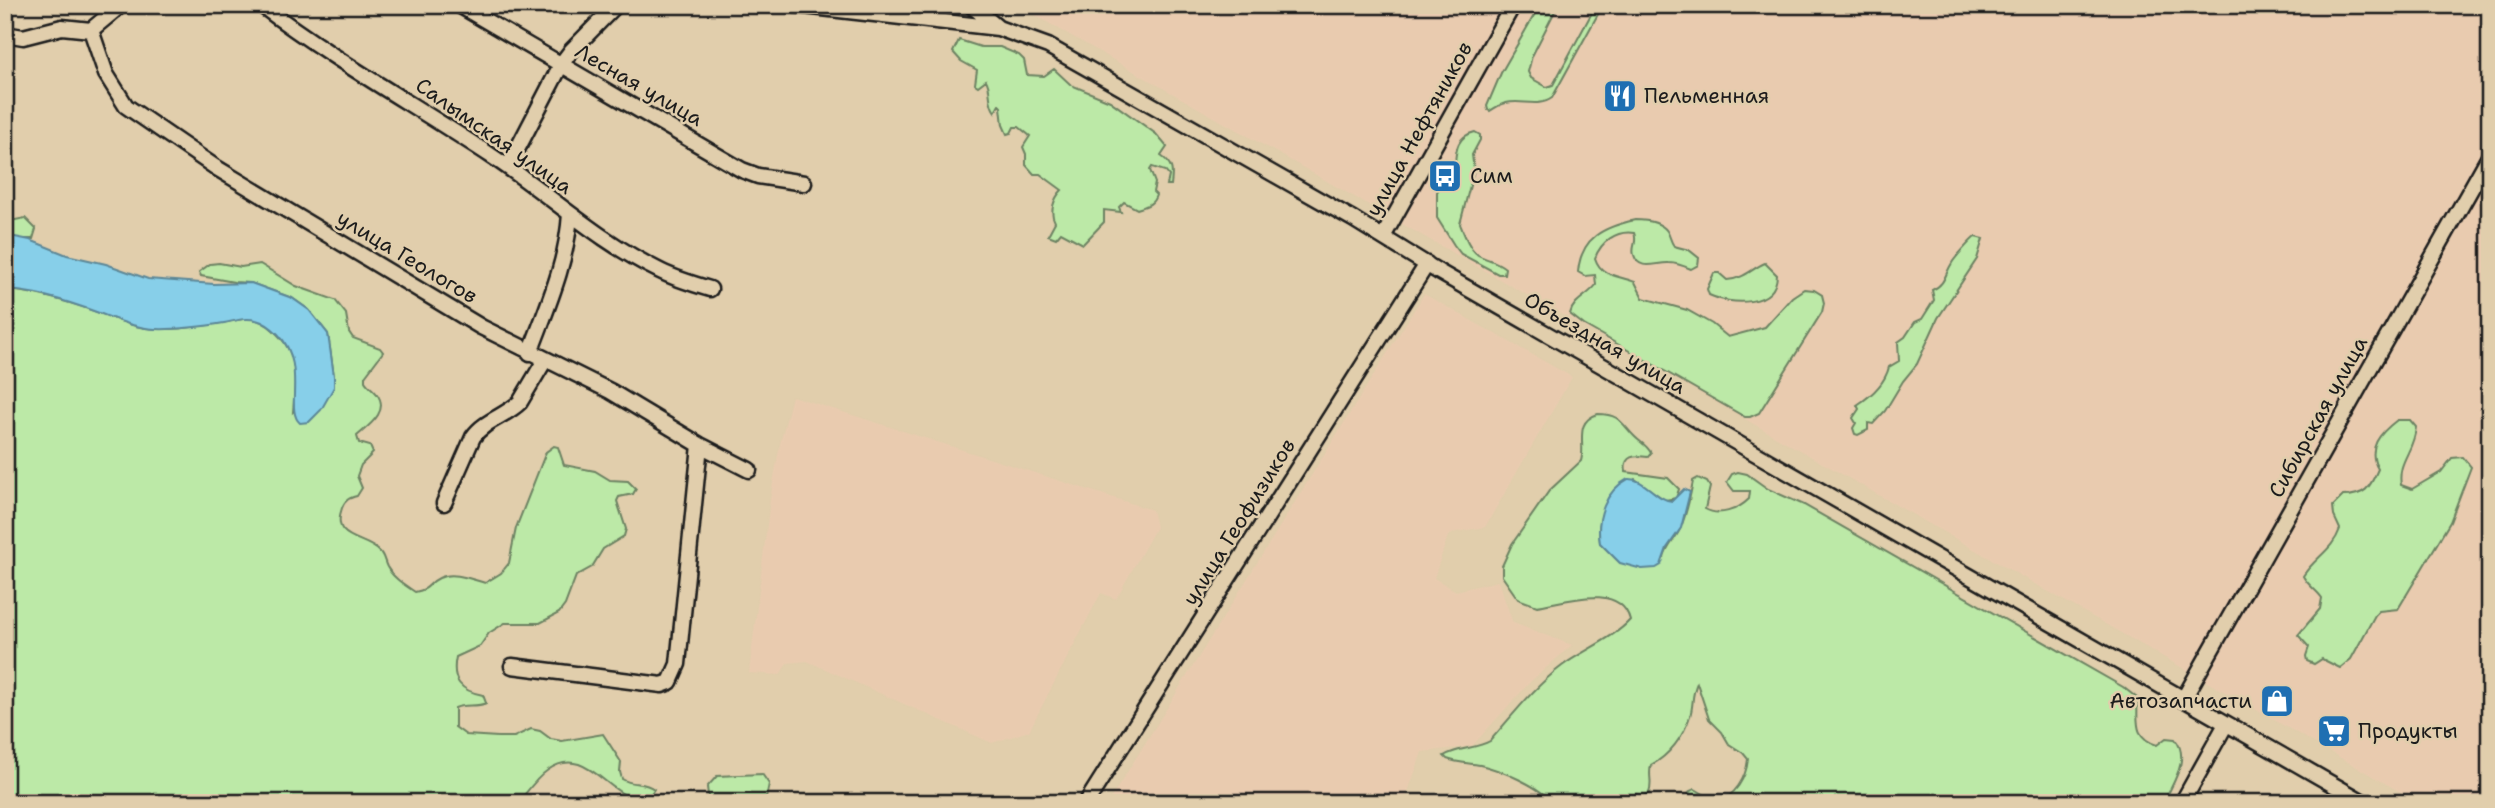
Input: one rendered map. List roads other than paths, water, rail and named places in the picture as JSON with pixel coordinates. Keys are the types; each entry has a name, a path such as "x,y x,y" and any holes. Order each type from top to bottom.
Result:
{"street":[{"path":"5,34 23,37 62,27 91,30 121,5"},
{"name":"Салымская улица","path":"261,5 327,52 508,167 615,246 660,271 710,289"},
{"name":"Лесная улица","path":"459,5 742,170 758,176 804,183"},
{"path":"508,167 562,63 617,5"},
{"name":"Объездная улица","path":"795,5 998,28 1048,46 2183,701 2365,803"},
{"path":"971,5 998,28"},
{"name":"улица Нефтяников","path":"1383,237 1513,5"},
{"name":"улица Геологов","path":"91,30 106,74 126,106 215,167 481,327 610,391 700,445 749,470"},
{"name":"Сибирская улица","path":"2183,701 2490,155"},
{"path":"530,353 561,268 568,240 570,215"},
{"name":"улица Геофизиков","path":"1086,803 1427,264"},
{"path":"444,503 479,428 520,402 545,360"},
{"path":"512,666 662,685 670,682 678,664 700,445"},
{"path":"2182,803 2226,724"}],"water":[{"path":"5,235 30,240 67,255 106,264 148,279 214,284 251,283 292,298 309,310 328,334 334,387 321,410 309,422 300,423 294,408 292,359 278,334 262,322 244,319 190,328 148,328 53,298 5,290"},
{"path":"1628,479 1640,482 1666,500 1672,501 1684,489 1690,492 1681,528 1667,548 1661,565 1656,568 1642,569 1620,563 1600,543 1599,524 1604,506 1613,491"}],"place":[{"name":"Пельменная","path":"1620,96"},
{"name":"Сим","path":"1445,176"},
{"name":"Автозапчасти","path":"2277,701"},
{"name":"Продукты","path":"2334,731"}]}
